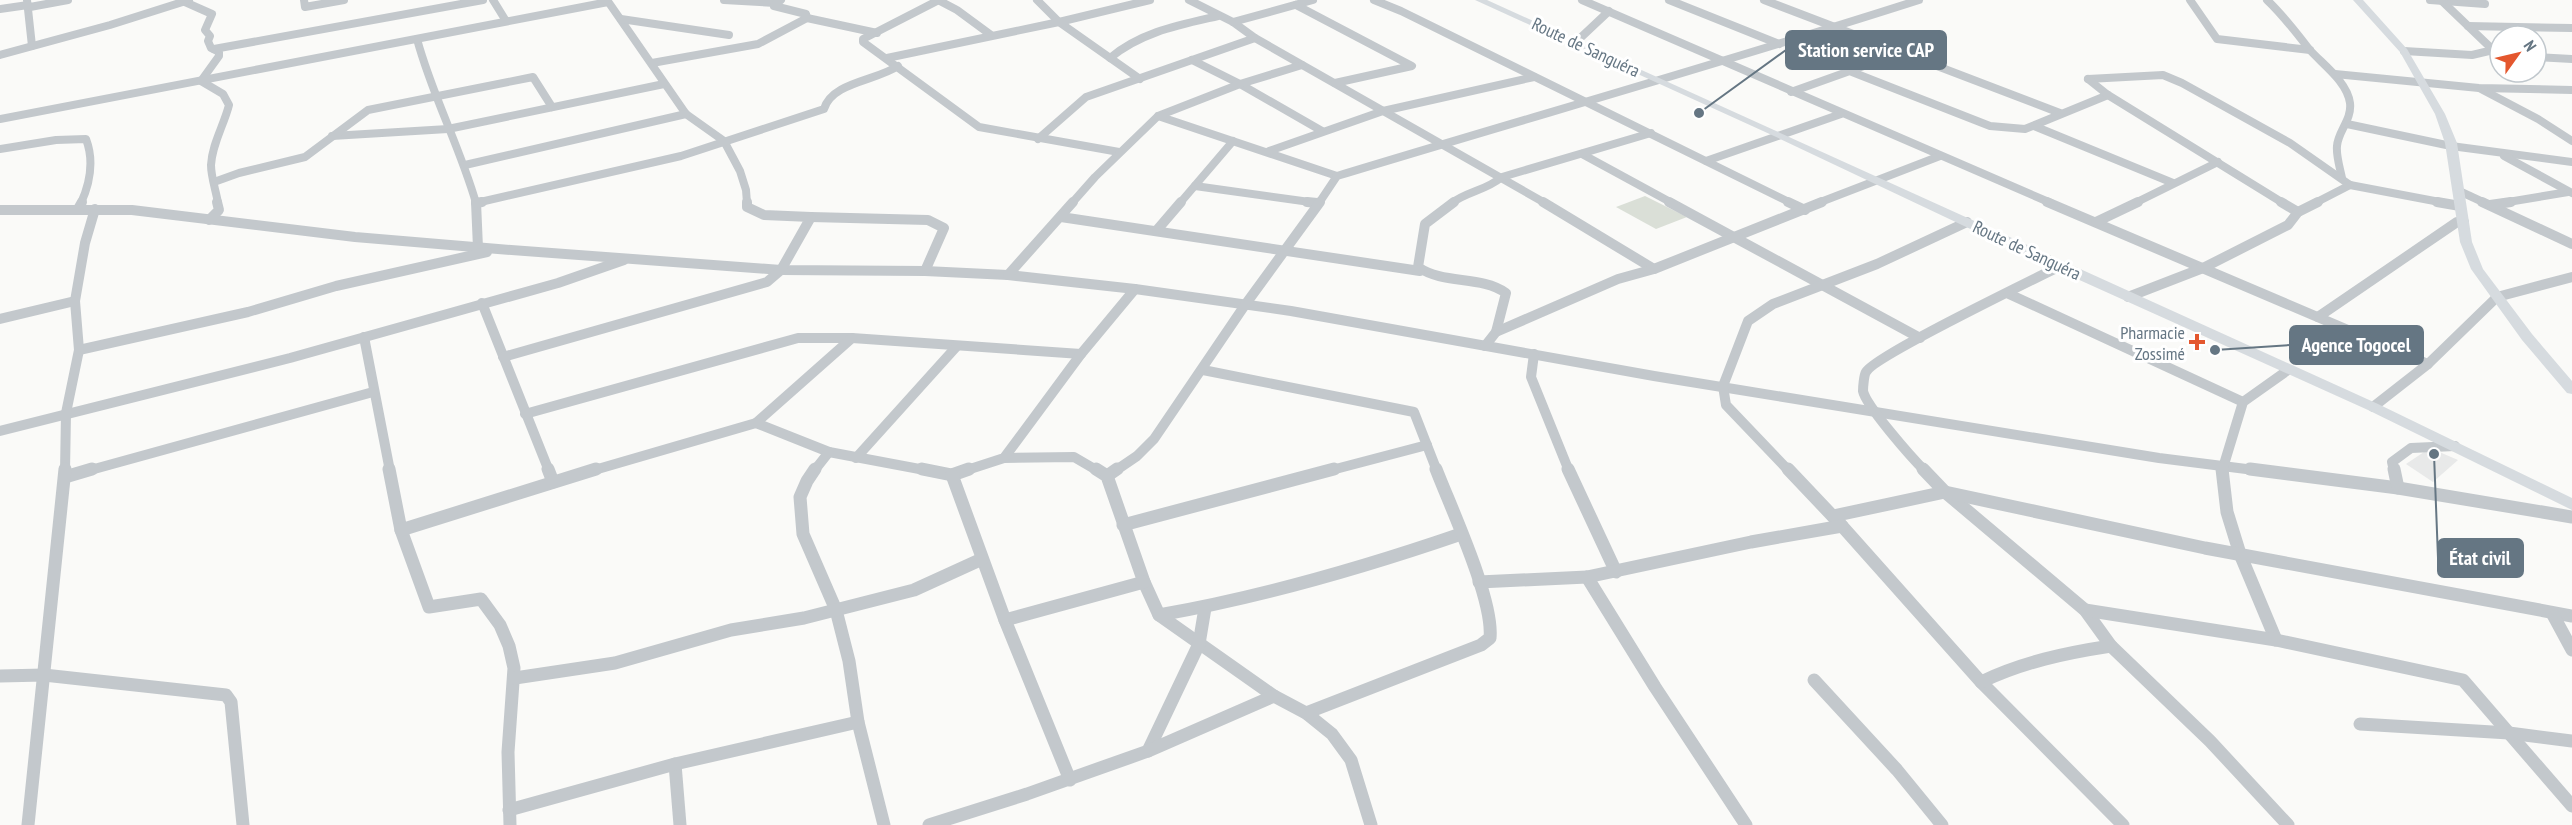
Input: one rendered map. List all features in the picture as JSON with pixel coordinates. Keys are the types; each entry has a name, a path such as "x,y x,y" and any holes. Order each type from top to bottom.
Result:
{"street":[{"path":"0,9 68,0"},
{"path":"304,0 305,7 344,0"},
{"path":"214,49 483,0"},
{"path":"493,0 506,21"},
{"path":"724,0 778,2"},
{"path":"991,35 939,0 863,40 979,128 1119,152"},
{"path":"1037,0 1059,22 1140,79"},
{"path":"887,58 1059,22 1150,0"},
{"path":"1189,0 1233,22 1255,38 1502,177 1654,269"},
{"path":"1233,22 1313,0"},
{"path":"1374,0 1651,133 1804,210"},
{"path":"1385,4 1400,0"},
{"name":"Route de Sanguéra","path":"1480,0 2373,407 2572,505"},
{"path":"1582,0 1791,93 2428,364"},
{"path":"1669,0 1779,44"},
{"path":"1764,0 2060,113"},
{"path":"1107,476 1137,456 1154,439 1245,305 1286,251 1337,176 1656,80 1725,62 1919,0"},
{"path":"2190,0 2217,39 2310,50"},
{"path":"2267,0 2289,21 2310,50 2335,74 2350,103 2347,124 2342,130 2337,146 2342,178"},
{"path":"2358,0 2404,51 2440,114 2451,146 2469,254 2497,297 2570,386"},
{"path":"2430,0 2485,4"},
{"path":"0,55 111,25 187,1 212,14 205,30 210,36 208,41 211,48 219,52 219,59 201,81"},
{"path":"0,119 608,1 686,114 724,141 740,171 746,190 747,207 764,215 937,222 944,228 925,272"},
{"path":"2442,1 2491,48 2483,54"},
{"path":"778,2 774,6 806,14 807,18"},
{"path":"28,4 32,46"},
{"path":"1296,5 1412,66 1335,83"},
{"path":"1576,42 1609,11"},
{"path":"1110,58 1125,44 1180,25 1218,16"},
{"path":"652,63 758,44 807,18 877,33"},
{"path":"621,19 653,22 691,32 729,35"},
{"path":"2468,26 2572,28"},
{"path":"1038,139 1086,97 1255,38"},
{"path":"417,39 425,70 465,165 476,203 478,248"},
{"path":"2404,51 2488,54"},
{"path":"1791,93 1903,52"},
{"path":"2548,58 2572,59"},
{"path":"1192,60 1240,84 1322,131"},
{"path":"1008,275 1119,152 1158,116 1240,84 1302,65"},
{"path":"476,203 681,156 824,109 824,104 831,94 884,75 898,66"},
{"path":"1852,72 1990,126 2018,130 2034,126 2108,94"},
{"path":"2335,74 2479,88 2572,90"},
{"path":"2298,212 2108,94 2088,79 2163,75 2182,83 2290,143 2350,185 2460,206"},
{"path":"214,182 239,173 305,157 368,110 533,77 552,107"},
{"path":"1269,151 1383,111 1534,77"},
{"path":"201,81 223,94 229,105 224,126 216,142 212,166 220,205 219,210 209,220"},
{"path":"331,136 448,129 664,84"},
{"path":"2479,88 2538,119 2572,141"},
{"path":"465,165 686,114"},
{"path":"1706,161 1778,134 1841,114"},
{"path":"1158,116 1269,151 1337,176"},
{"path":"2347,124 2451,146 2572,162"},
{"path":"2034,126 2173,183"},
{"path":"1420,271 1418,267 1425,224 1459,198 1490,186 1502,177 1651,133"},
{"path":"0,150 56,140 86,139 89,144 91,169 87,191 78,209"},
{"path":"1157,230 1233,141"},
{"path":"2496,152 2570,193"},
{"path":"1582,154 1920,338"},
{"path":"1496,332 1618,279 1654,269 1874,180 1940,156"},
{"path":"2096,222 2218,162"},
{"path":"2128,297 2203,268 2288,225 2298,212 2350,185"},
{"path":"1195,186 1317,203"},
{"path":"2457,190 2572,244"},
{"path":"2490,205 2570,193"},
{"path":"28,825 65,477 66,413 80,350 75,301 85,243 94,209"},
{"path":"0,210 94,209 150,212 478,248 781,270 1008,275 1135,289 1291,311 1723,386 2222,467 2398,488 2572,517"},
{"path":"502,357 756,287 767,282 781,270 811,217"},
{"path":"1060,217 1420,271 1430,275 1494,285 1506,293 1496,332 1485,346"},
{"path":"1967,222 1822,286 1765,307 1754,315 1748,321 1723,386 1726,405 1833,516 1981,682 2123,825"},
{"path":"2318,317 2457,222 2464,222"},
{"path":"80,350 248,312 336,286 498,249"},
{"path":"0,430 364,337 558,283 627,259"},
{"path":"2060,266 1876,363 1866,372 1863,391 1875,411 1912,458 1945,492 2085,610 2111,646 2210,741 2288,825"},
{"path":"2373,407 2428,364 2497,297 2572,277"},
{"path":"1004,458 1081,354 1135,289"},
{"path":"2009,294 2243,402"},
{"path":"0,319 75,301"},
{"path":"482,303 554,482"},
{"path":"364,337 401,530 425,601 429,607 481,599 493,612 507,642 515,678 509,722 506,778 510,825"},
{"path":"525,414 806,337 852,338 1081,354"},
{"path":"401,530 554,482 756,423 852,338"},
{"path":"856,458 957,346"},
{"path":"1534,354 1531,377 1581,501 1616,572"},
{"path":"1203,370 1414,412 1479,582 1491,628 1490,638 1481,645 1306,713"},
{"path":"2276,640 2240,554 2228,512 2222,467 2243,402 2288,370"},
{"path":"65,477 373,392"},
{"path":"756,423 829,452 952,475 1004,458 1074,457 1107,476 1144,582 1159,615 1274,696 1306,713 1332,734 1351,760 1371,825"},
{"path":"1123,525 1427,444"},
{"path":"2398,488 2392,462 2411,448 2456,446"},
{"path":"829,452 801,488 799,509 803,534 836,610 849,661 858,722 884,825"},
{"path":"952,475 981,559 1070,780"},
{"path":"1833,516 1945,492 2240,554 2572,616"},
{"path":"1479,582 1587,576 1616,572 1751,542 1842,526"},
{"path":"1159,615 1205,608 1315,582 1461,534"},
{"path":"515,678 615,663 731,630 804,618 836,610 914,590 981,559"},
{"path":"1587,576 1654,687 1746,825"},
{"path":"1005,620 1144,582"},
{"path":"1148,751 1199,644 1205,608"},
{"path":"2085,610 2276,640 2463,680 2572,806"},
{"path":"2552,612 2572,650"},
{"path":"1981,682 2006,670 2054,655 2111,646"},
{"path":"0,676 44,675 212,692 230,698 243,825"},
{"path":"1814,680 1897,771 1941,825"},
{"path":"929,825 1070,780 1148,751 1274,696"},
{"path":"509,810 675,764 858,722"},
{"path":"2360,724 2509,733 2572,741"},
{"path":"675,764 680,825"}],"shaded area":[{"path":"1645,196 1687,217 1656,229 1616,207"},
{"path":"2430,448 2458,460 2433,482 2406,464"}],"place":[{"name":"Station service CAP","path":"1699,113"},
{"name":"Pharmacie Zossimé","path":"2197,342"},
{"name":"Agence Togocel","path":"2215,350"},
{"name":"État civil","path":"2434,454"}]}
